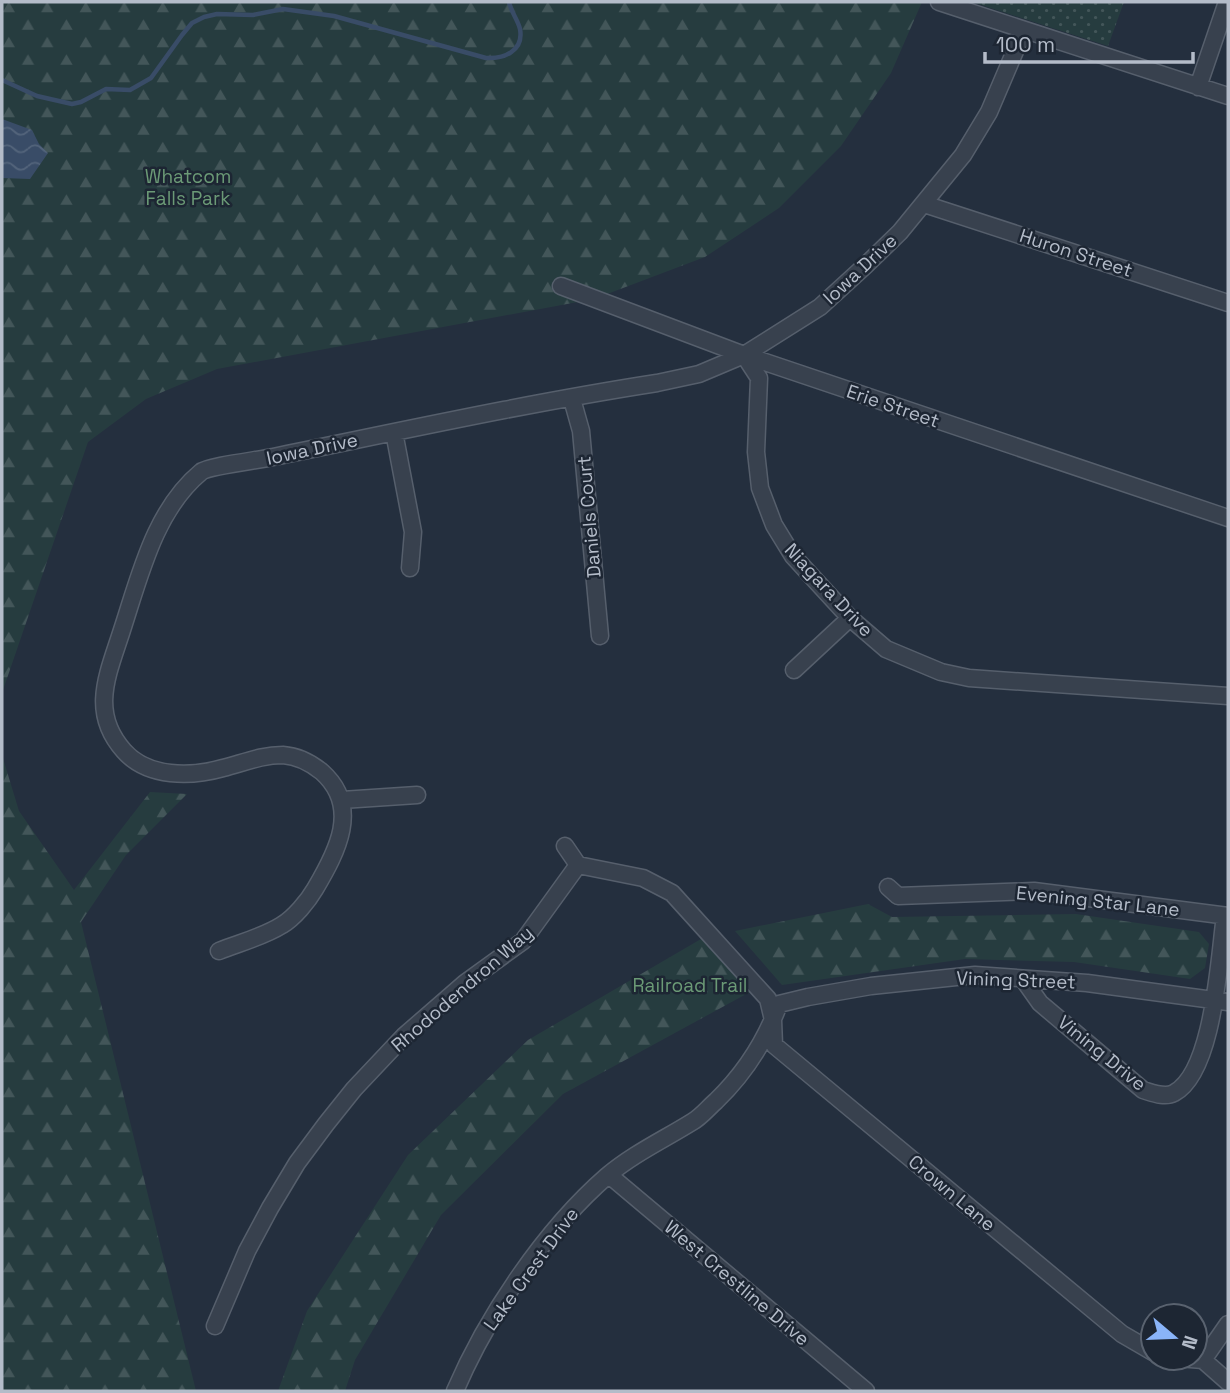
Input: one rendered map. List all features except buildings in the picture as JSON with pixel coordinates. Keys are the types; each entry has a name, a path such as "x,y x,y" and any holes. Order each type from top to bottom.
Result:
{"street":[{"path":"939,2 1228,96"},
{"path":"1198,87 1227,2"},
{"name":"Iowa Drive","path":"342,800 336,787 313,764 287,755 260,756 219,769 169,774 142,766 126,754 108,730 103,689 139,578 156,534 177,496 205,469 699,374 744,355 820,307 900,232 962,155 989,112 1024,30"},
{"name":"Huron Street","path":"924,204 1228,303"},
{"name":"Erie Street","path":"561,286 744,355 1228,518"},
{"name":"Niagara Drive","path":"744,355 759,378 756,452 760,488 774,525 793,556 850,618 886,649 940,672 969,678 1228,696"},
{"name":"Daniels Court","path":"572,398 581,431 600,636"},
{"path":"394,432 413,532 410,568"},
{"path":"794,670 850,618"},
{"path":"219,951 284,925 312,895 332,861 342,831 342,800 416,795"},
{"path":"565,846 578,865 643,878 672,893 757,985 768,999 774,1020"},
{"name":"Rhododendron Way","path":"215,1326 247,1251 270,1208 297,1163 326,1124 354,1089 404,1036 465,983 523,941 578,865"},
{"name":"Evening Star Lane","path":"888,887 898,896 1034,891 1226,916"},
{"name":"Vining Drive","path":"1023,979 1040,1003 1143,1090 1162,1095 1173,1094 1193,1074 1221,1001 1226,916"},
{"name":"Vining Street","path":"774,1020 779,1004 808,996 975,975 1087,983 1221,1001"},
{"name":"Lake Crest Drive","path":"455,1391 471,1354 543,1245 580,1201 637,1153 695,1120 736,1081 762,1045 774,1020"},
{"name":"Crown Lane","path":"774,1020 774,1045 1122,1334 1139,1344"},
{"name":"West Crestline Drive","path":"609,1175 866,1391"},
{"path":"1209,1351 1228,1324"},
{"path":"1209,1365 1228,1382"}],"green space":[{"name":"Whatcom Falls Park","path":"2,2 922,2 891,73 841,146 779,208 705,257 594,299 217,369 146,399 88,442 2,693"},
{"path":"972,2 1124,2 1108,46"},
{"path":"2,755 19,811 74,890 150,792 187,794 126,855 81,922 196,1391 2,1391"},
{"name":"Railroad Trail","path":"868,904 892,917 1076,914 1199,932 1209,944 1205,968 1190,979 1074,962 965,959 782,985 735,931"},
{"name":"Railroad Trail","path":"701,939 750,992 563,1094 441,1215 355,1360 345,1391 278,1391 307,1311 408,1155 528,1040"}],"water":[{"path":"2,119 32,130 39,144 48,153 30,179 2,178"}],"waterway":[{"path":"2,80 37,96 72,104 106,89 130,90 151,78 192,23 217,14 253,15 283,9 334,16 486,58 499,57 511,52 519,43 520,29 509,2"}]}
